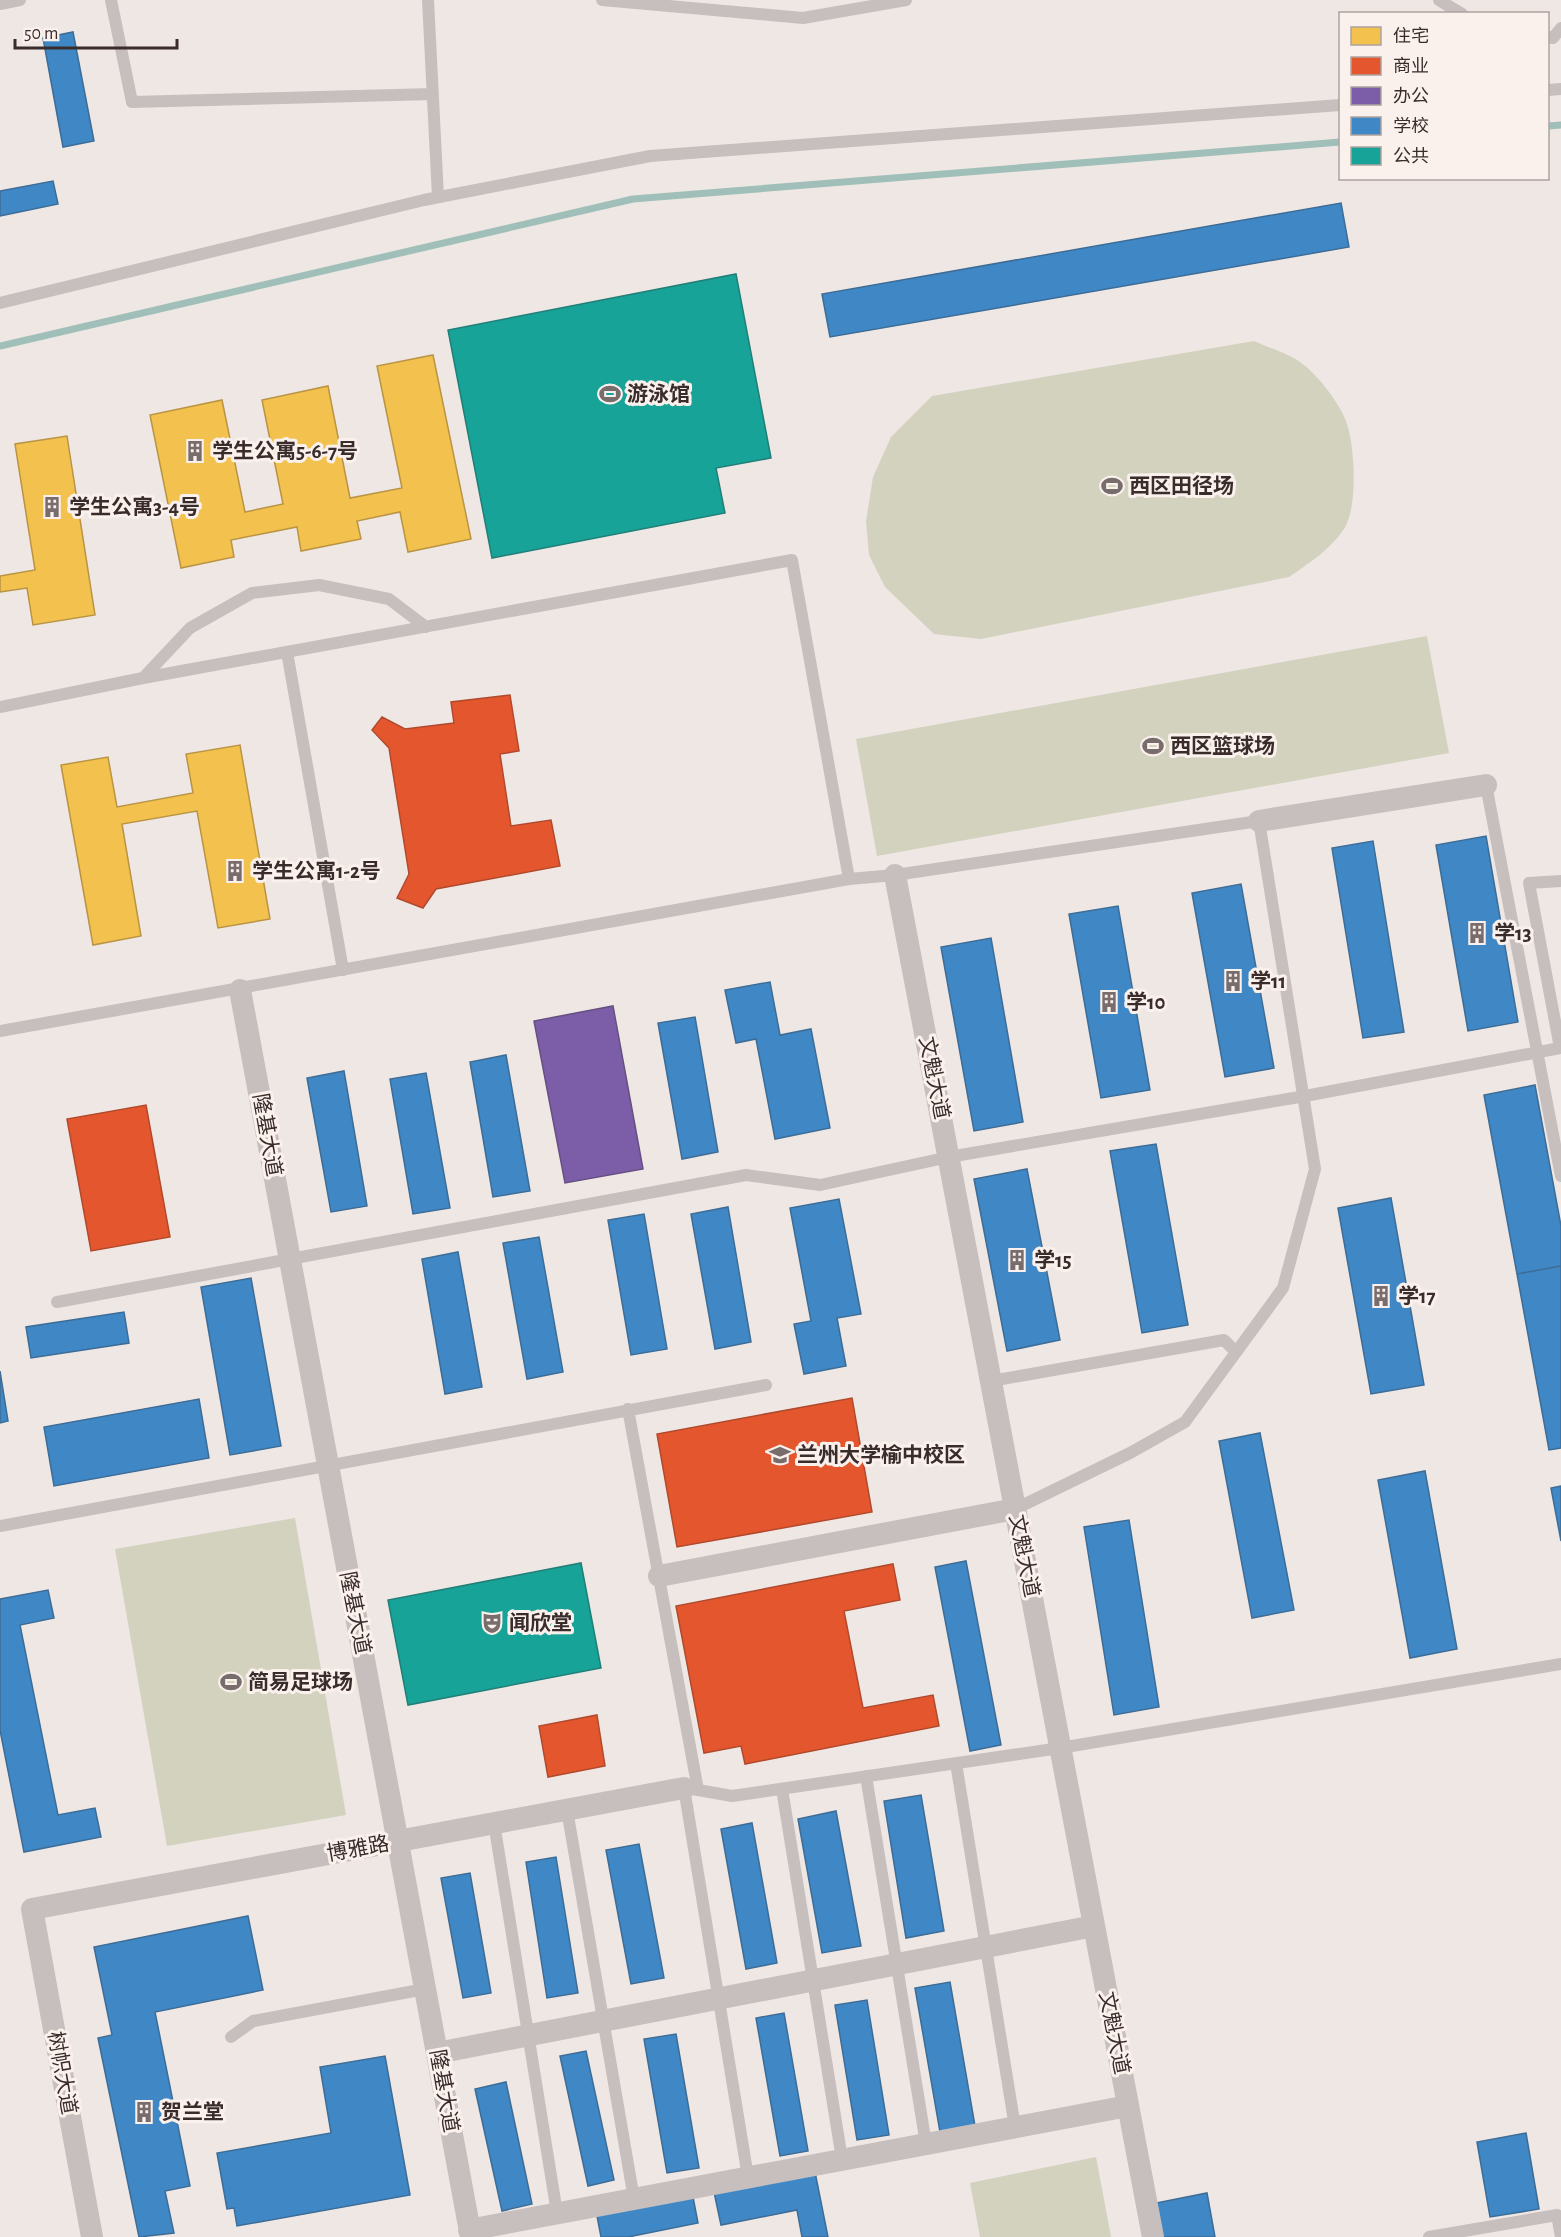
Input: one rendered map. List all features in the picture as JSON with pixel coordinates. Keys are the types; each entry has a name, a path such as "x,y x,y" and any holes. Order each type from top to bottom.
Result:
{"street":[{"path":"1259,821 1486,785"},
{"name":"文魁大道","path":"895,875 1153,2237"},
{"name":"隆基大道","path":"240,990 470,2234"},
{"path":"659,1576 1015,1509"},
{"name":"博雅路","path":"32,1909 494,1823 691,1789"},
{"name":"树帜大道","path":"32,1909 92,2237"},
{"path":"437,2053 1094,1926"},
{"path":"470,2234 557,2213 1128,2106"}],"lane":[{"path":"0,4 20,0"},
{"path":"111,0 132,102 432,94"},
{"path":"428,0 438,197"},
{"path":"602,0 803,18 906,0"},
{"path":"1439,0 1459,12"},
{"path":"1549,38 1552,38 1561,28"},
{"path":"0,303 438,197 650,156 1339,105"},
{"path":"0,707 286,651 792,560 849,879"},
{"path":"142,678 190,628 252,593 319,585 389,599 426,627"},
{"path":"286,651 342,970"},
{"path":"1486,785 1561,1176"},
{"path":"0,1031 240,990 849,879 895,875 1259,821 1315,1169 1284,1288 1185,1422 1130,1453 1015,1509"},
{"path":"57,1302 746,1175 820,1185 949,1157 1305,1096 1560,1048 1529,882 1561,881"},
{"path":"991,1381 1224,1340 1236,1352"},
{"path":"0,1526 766,1385"},
{"path":"628,1409 659,1576 719,1998 748,2177"},
{"path":"691,1789 732,1796 782,1789 1060,1748 1561,1664"},
{"path":"956,1763 1015,2127"},
{"path":"866,1776 926,2144"},
{"path":"782,1789 842,2159"},
{"path":"567,1810 634,2199"},
{"path":"494,1823 557,2213"},
{"path":"231,2037 253,2021 425,1989"},
{"path":"1429,2237 1494,2232 1557,2215 1561,2237"}],"green space":[{"name":"西区田径场","path":"1254,341 1293,358 1317,377 1335,400 1344,417 1352,448 1354,478 1352,507 1344,529 1326,550 1289,577 981,639 934,634 885,587 869,555 866,521 873,477 891,437 932,396"},
{"name":"西区篮球场","path":"1427,636 1449,753 877,856 856,739"},
{"name":"简易足球场","path":"295,1518 346,1815 167,1846 115,1549"},
{"path":"1096,2157 1111,2237 980,2237 970,2183"}],"building: 住宅":[{"name":"学生公寓5-6-7号","path":"433,355 471,539 408,552 400,512 357,521 361,539 301,551 297,527 231,540 234,557 181,568 150,415 222,400 245,512 283,504 262,400 328,386 350,498 402,488 377,366"},
{"name":"学生公寓3-4号","path":"67,436 95,615 33,625 27,588 0,592 0,576 35,570 15,444"},
{"name":"学生公寓1-2号","path":"240,745 270,919 218,928 197,811 122,824 141,936 93,945 61,765 108,757 117,807 193,793 186,754"}],"building: 商业":[{"path":"510,695 519,751 500,754 511,826 551,820 560,866 436,889 423,908 397,898 409,874 389,748 372,730 382,717 405,729 454,723 451,702"},
{"path":"146,1105 170,1237 91,1251 67,1119"},
{"path":"852,1398 872,1512 677,1547 657,1434"},
{"path":"893,1564 900,1600 844,1611 863,1708 933,1695 939,1726 745,1764 741,1746 704,1753 676,1606"},
{"path":"597,1715 605,1766 548,1777 539,1726"}],"building: 办公":[{"path":"613,1006 643,1169 565,1183 534,1021"}],"building: 学校":[{"path":"73,32 94,141 63,147 43,38"},
{"path":"53,181 58,204 0,216 0,191"},
{"path":"1341,203 1349,247 830,337 822,294"},
{"name":"学13","path":"1486,836 1518,1022 1468,1031 1436,845"},
{"path":"1373,841 1404,1032 1363,1038 1332,848"},
{"name":"学11","path":"1241,884 1274,1068 1225,1077 1192,893"},
{"name":"学10","path":"1118,906 1150,1090 1101,1098 1069,914"},
{"path":"991,938 1023,1122 974,1131 941,947"},
{"path":"770,982 780,1035 811,1029 830,1128 775,1139 756,1039 736,1043 725,990"},
{"path":"695,1017 718,1152 682,1159 658,1023"},
{"path":"506,1055 530,1191 493,1197 470,1062"},
{"path":"344,1071 367,1206 331,1212 307,1078"},
{"path":"426,1073 450,1208 413,1214 390,1079"},
{"path":"1535,1085 1561,1226 1561,1266 1517,1274 1484,1095"},
{"path":"1156,1144 1188,1325 1142,1333 1110,1151"},
{"name":"学15","path":"1027,1169 1060,1340 1007,1351 974,1179"},
{"name":"学17","path":"1391,1198 1424,1385 1371,1394 1338,1208"},
{"path":"839,1199 861,1314 837,1318 846,1366 804,1374 794,1324 811,1321 790,1208"},
{"path":"728,1207 751,1342 715,1349 691,1214"},
{"path":"644,1214 667,1349 631,1355 608,1220"},
{"path":"539,1237 563,1372 527,1379 503,1243"},
{"path":"458,1252 482,1387 445,1394 422,1259"},
{"path":"1561,1266 1561,1448 1549,1450 1517,1274"},
{"path":"251,1278 281,1446 230,1455 201,1287"},
{"path":"124,1312 129,1343 31,1358 26,1327"},
{"path":"0,1371 8,1421 0,1423"},
{"path":"199,1399 209,1458 54,1486 44,1427"},
{"path":"1260,1433 1294,1610 1252,1618 1219,1441"},
{"path":"1425,1471 1457,1649 1410,1658 1378,1480"},
{"path":"1561,1486 1561,1541 1551,1488"},
{"path":"1129,1520 1159,1707 1114,1715 1084,1527"},
{"path":"966,1561 1001,1745 970,1751 935,1567"},
{"path":"48,1590 54,1618 20,1625 58,1815 95,1808 101,1837 24,1852 0,1730 0,1599"},
{"path":"921,1795 944,1931 906,1938 884,1801"},
{"path":"836,1811 861,1946 822,1953 798,1819"},
{"path":"752,1823 777,1963 746,1969 721,1829"},
{"path":"639,1844 664,1978 631,1984 606,1850"},
{"path":"556,1857 578,1993 547,1998 526,1862"},
{"path":"470,1873 491,1993 463,1998 441,1878"},
{"name":"贺兰堂","path":"248,1916 263,1990 155,2012 190,2186 165,2191 174,2233 139,2237 98,2038 112,2035 94,1947"},
{"path":"950,1982 975,2126 940,2132 915,1988"},
{"path":"867,2000 889,2135 857,2140 835,2005"},
{"path":"784,2013 808,2151 780,2156 756,2018"},
{"path":"676,2034 699,2168 667,2173 644,2039"},
{"path":"586,2051 614,2180 588,2186 560,2056"},
{"name":"贺兰堂","path":"385,2056 410,2195 237,2226 234,2208 227,2209 217,2153 331,2133 320,2067"},
{"path":"506,2082 532,2204 502,2211 475,2089"},
{"path":"1526,2133 1539,2209 1490,2217 1477,2142"},
{"path":"815,2172 828,2237 802,2237 797,2210 721,2225 714,2192"},
{"path":"1207,2193 1215,2237 1163,2237 1156,2203"},
{"path":"693,2197 698,2223 628,2237 601,2237 597,2216"}],"building: 公共":[{"name":"游泳馆","path":"736,274 771,458 716,468 725,513 492,558 448,330"},
{"name":"闻欣堂","path":"581,1563 601,1668 408,1705 388,1600"}],"waterway":[{"path":"1549,126 1561,125"},
{"path":"0,346 633,199 1339,142"}],"place":[{"name":"游泳馆","path":"610,394"},
{"name":"学生公寓5-6-7号","path":"195,451"},
{"name":"西区田径场","path":"1112,486"},
{"name":"学生公寓3-4号","path":"52,507"},
{"name":"西区篮球场","path":"1153,746"},
{"name":"学生公寓1-2号","path":"235,871"},
{"name":"学13","path":"1477,933"},
{"name":"学11","path":"1233,981"},
{"name":"学10","path":"1109,1002"},
{"name":"学15","path":"1017,1260"},
{"name":"学17","path":"1381,1296"},
{"name":"兰州大学榆中校区","path":"780,1455"},
{"name":"闻欣堂","path":"492,1623"},
{"name":"简易足球场","path":"231,1682"},
{"name":"贺兰堂","path":"144,2112"}]}
